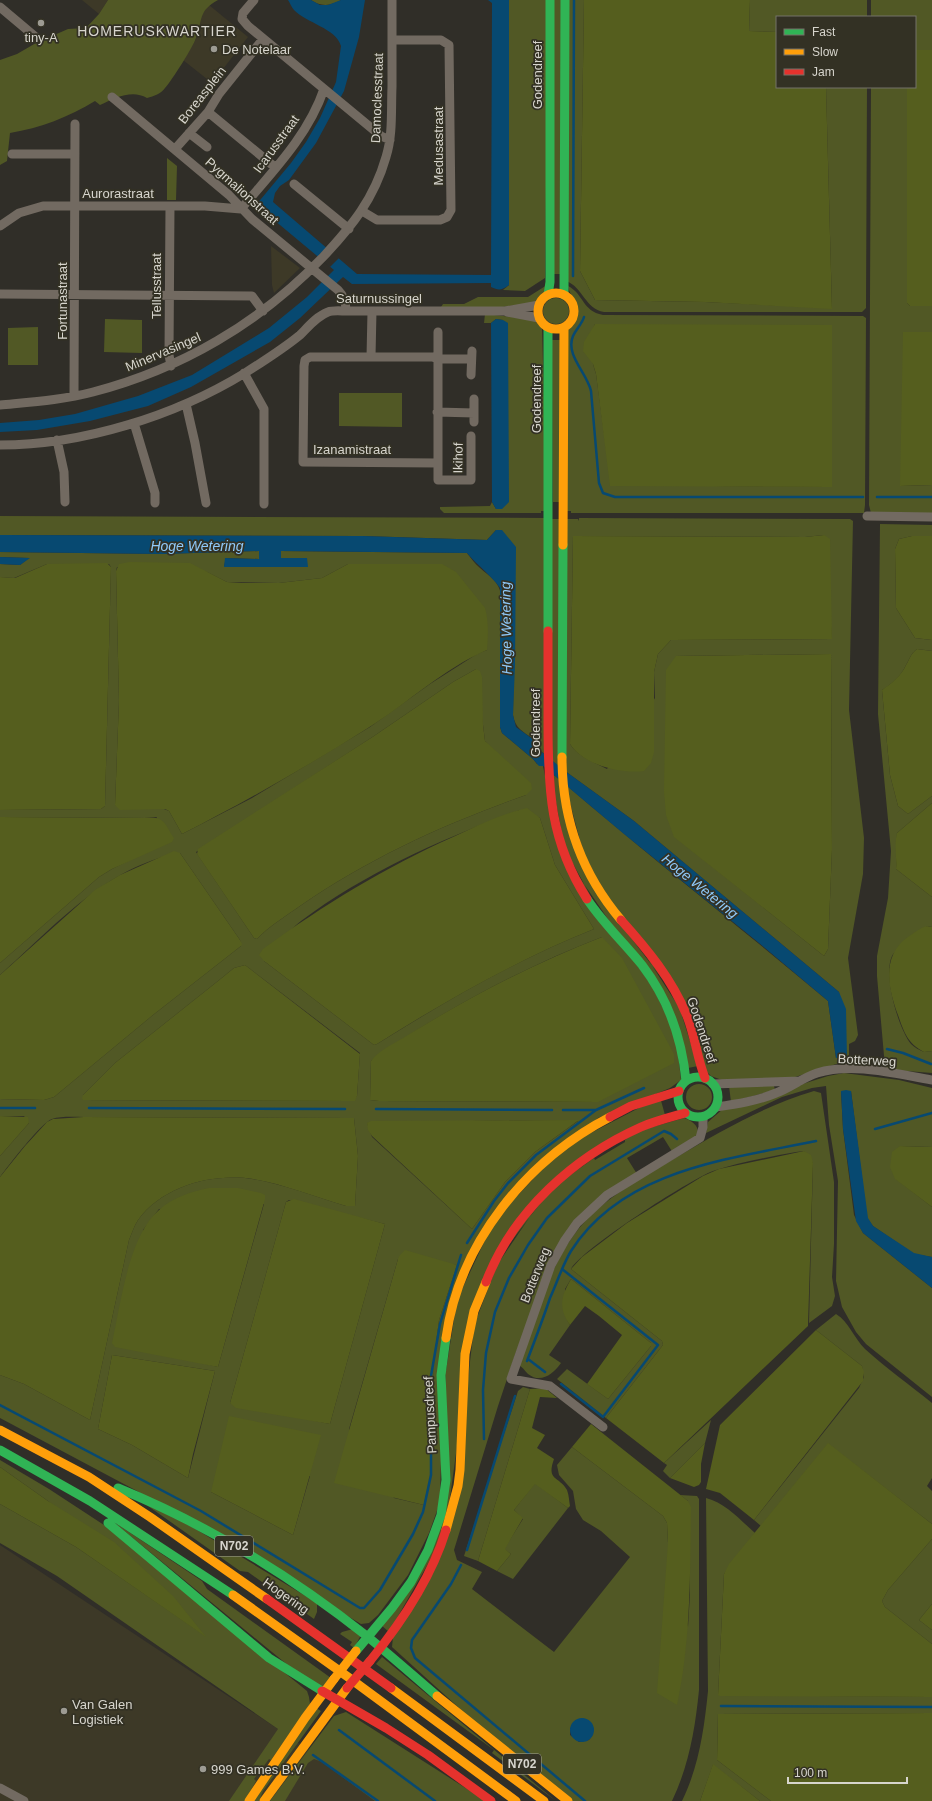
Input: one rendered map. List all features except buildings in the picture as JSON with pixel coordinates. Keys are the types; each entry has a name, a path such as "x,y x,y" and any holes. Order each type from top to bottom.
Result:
{"main road":[{"name":"Godendreef","path":"548,295 550,282 550,0"},
{"path":"564,295 565,0"},
{"path":"554,293 564,295 572,301 575,311 572,321 564,328 556,330 548,328 539,318 539,306 542,299 554,293"},
{"name":"Godendreef","path":"548,328 548,771 552,813 562,849 581,890 600,917 642,965 660,992 679,1038 685,1064 686,1081"},
{"name":"Godendreef","path":"564,328 562,783 567,815 584,865 601,895 612,910 652,954 672,985 688,1020 705,1078"},
{"path":"698,1077 705,1078 713,1084 718,1095 716,1107 713,1112 703,1118 690,1116 680,1107 677,1099 678,1091 686,1081 698,1077"},
{"name":"Pampusdreef","path":"249,1801 323,1693 366,1636 396,1602 416,1574 432,1543 446,1492 447,1468 440,1391 443,1352 448,1322 457,1289 473,1252 483,1234 504,1203 547,1156 569,1140 631,1105 678,1091"},
{"path":"264,1801 337,1701 381,1648 417,1595 435,1560 445,1536 457,1487 461,1463 463,1373 469,1331 483,1286 494,1261 517,1224 533,1204 567,1171 601,1147 622,1135 644,1125 685,1113"},
{"name":"Hogering","path":"0,1430 89,1477 150,1517 333,1645 544,1801"},
{"name":"N702","path":"0,1450 74,1492 142,1534 232,1594 516,1801"},
{"name":"N702","path":"89,1477 143,1498 206,1529 277,1572 366,1636 474,1728 536,1774 568,1801"},
{"name":"N702","path":"74,1492 233,1630 269,1658 323,1693 386,1728 428,1755 491,1801"}],"street":[{"path":"254,0 243,13 242,19 263,39 327,92 381,136 390,140"},
{"name":"Damoclesstraat","path":"312,268 349,229 362,211 377,183 386,157 391,128 392,0"},
{"path":"0,7 38,39"},
{"name":"Boreasplein","path":"175,149 208,112 219,94 263,39"},
{"name":"Medusastraat","path":"362,211 377,220 440,220 447,217 451,210 449,45 441,40 392,40"},
{"name":"Icarusstraat","path":"242,209 292,148 327,92"},
{"name":"Pygmalionstraat","path":"112,96 230,195 242,209 338,290 346,301 346,310"},
{"path":"208,112 276,168"},
{"name":"Fortunastraat","path":"74,396 75,124"},
{"path":"189,133 207,147"},
{"path":"12,154 75,154"},
{"path":"294,184 349,229"},
{"name":"Aurorastraat","path":"0,226 19,213 43,206 170,206 242,209"},
{"name":"Tellusstraat","path":"170,206 169,295 171,366"},
{"name":"Minervasingel","path":"0,405 74,396 118,385 171,366 206,348 239,328 263,311 312,268"},
{"path":"0,294 252,296 263,311"},
{"name":"Saturnussingel","path":"0,445 40,443 85,435 134,423 186,404 244,373 300,335 317,319 328,312 346,310 505,311 539,306"},
{"path":"371,357 372,311"},
{"name":"Saturnussingel","path":"505,311 539,318"},
{"path":"438,332 438,463"},
{"name":"Izanamistraat","path":"438,463 303,462 305,360 310,357 438,359 472,355 472,375"},
{"path":"244,373 264,409 264,504"},
{"path":"437,412 474,417 474,399"},
{"path":"186,404 194,436 206,502"},
{"path":"134,423 155,493 155,503"},
{"name":"Ikihof","path":"438,463 438,480 471,480 471,436"},
{"path":"57,440 64,472 65,502"},
{"path":"867,516 932,517"},
{"name":"Botterweg","path":"716,1107 756,1100 776,1093 817,1073 855,1069 879,1070 932,1080"},
{"name":"Botterweg","path":"713,1084 801,1080"},
{"name":"Botterweg","path":"602,1427 550,1386 511,1379 549,1270 577,1223 607,1195 700,1138 703,1127 703,1118"},
{"path":"0,1788 24,1801"}],"shaded area":[{"path":"82,0 108,0 99,14"},
{"name":"De Notelaar","path":"209,5 248,37 212,83 183,60 196,39 202,12"},
{"path":"271,246 300,268 274,293 272,285"},
{"path":"0,1545 278,1729 385,1801 0,1801"}],"green space":[{"path":"108,0 218,0 204,12 196,38 191,48 172,78 161,92 155,96 147,98 141,95 129,94 100,105 95,101 54,121 10,133 7,161 0,165 0,60 17,54 36,43 68,29 86,28 99,14"},
{"path":"311,0 341,0 334,4 322,5"},
{"path":"509,0 548,0 545,278 525,291 503,290 509,285"},
{"path":"552,0 562,0 561,274 551,274"},
{"path":"566,0 584,0 580,271 595,300 705,302 832,308 826,88 867,88 866,308 862,312 604,312 592,307 572,284 566,281"},
{"path":"584,0 750,0 749,31 776,32 776,88 826,88 832,309 705,302 595,300 580,271"},
{"path":"750,0 867,0 867,16 776,16 776,32 749,31"},
{"path":"871,0 932,0 932,50 916,50 916,16 871,16"},
{"path":"916,50 932,50 932,306 910,306 907,303 907,88 916,88"},
{"path":"871,88 907,88 907,303 910,306 932,306 932,332 904,332 901,486 932,485 932,514 871,513 869,505"},
{"path":"167,158 177,166 176,200 167,200"},
{"path":"547,285 544,293 534,303 495,308 441,307 443,304 464,304 478,297 528,297"},
{"path":"568,286 577,293 591,310 603,315 863,316 866,318 864,513 571,513 571,511 565,511 568,330 576,320 578,312 577,304 570,293","holes":["595,324 832,487 611,485 596,374 590,342"]},
{"path":"556,298 565,302 569,311 565,320 556,324 547,320 543,311 547,302"},
{"path":"485,314 529,319 535,321 542,328 547,511 541,511 541,513 444,513 440,509 440,507 490,506 492,502 496,509 503,320 496,319 491,323 484,323"},
{"path":"105,319 142,320 142,353 104,352"},
{"path":"595,324 832,325 832,487 610,486 596,374 593,364 583,351 584,342"},
{"path":"38,327 38,365 8,365 8,328"},
{"path":"903,332 932,332 932,485 900,486"},
{"path":"552,340 561,340 559,502 553,502"},
{"path":"339,393 402,393 402,427 339,426"},
{"path":"0,516 546,518 546,755 531,744 534,739 523,732 516,723 513,715 514,645 496,530 487,540 363,536 0,535"},
{"path":"579,518 850,519 853,521 849,710 864,838 863,874 848,958 858,1035 855,1041 849,1044 849,1060 792,1078 722,1080 711,1076 706,1071 693,1029 586,863 565,784 828,1001 836,1058 847,1058 839,992 634,821 565,771 565,519 578,519 579,521","holes":["824,535 832,639 671,640 658,654 654,672 655,698 607,769 587,759 573,749 570,744 573,536 805,537","831,654 832,849 828,949 824,956 704,860 676,656"]},
{"path":"552,519 559,519 559,767 551,760"},
{"path":"880,524 932,525 932,536 912,536 899,539 895,549 896,608 915,638 932,640 932,651 917,649 911,655 899,676 882,690 890,775 898,806 908,814 932,796 932,803 897,833 896,869 932,897 932,927 927,926 894,953 890,965 889,976 893,1001 901,1026 912,1045 924,1052 932,1051 932,1073 894,1070 885,1067 877,976 877,956 888,898 891,851 878,714"},
{"path":"824,535 830,539 832,639 671,640 658,654 654,672 654,752 651,763 644,771 625,771 593,763 584,758 570,744 573,536 805,537"},
{"path":"912,536 932,536 932,640 915,638 896,608 895,549 899,539"},
{"path":"259,551 259,559 226,558 224,566 261,565 281,558 281,551 467,553 476,565 496,583 501,595 500,727 502,733 537,764 543,766 560,849 647,976 676,1035 681,1080 670,1088 598,1118 502,1201 447,1315 443,1494 429,1533 408,1575 378,1615 369,1623 361,1624 139,1492 0,1418 0,1375 24,1384 90,1420 129,1240 138,1220 148,1208 161,1198 189,1184 221,1178 237,1178 264,1181 346,1206 355,1206 358,1156 354,1118 56,1118 47,1122 41,1128 25,1145 0,1177 0,1156 29,1123 24,1116 0,1116 0,1099 44,1100 54,1097 153,1015 241,946 240,940 180,853 153,860 128,871 105,885 82,901 61,919 0,975 0,963 99,877 134,858 157,817 0,817 0,810 101,809 105,806 111,567 109,564 47,564 14,578 0,577 0,564 20,565 29,558 0,557 0,552 162,554","holes":["348,564 487,650 477,654 430,684 370,727 252,798 182,834 169,811 164,809 115,805 119,701 117,567 207,572 227,582 279,583 322,578","476,669 485,741 526,795 467,817 381,857 326,889 278,921 257,939 254,938 196,852 374,736 453,682","520,810 540,818 555,865 594,929 510,967 429,1012 374,1045 264,961 296,925 326,903 379,872 434,845","602,937 598,1102 370,1100 371,1061 425,1025 454,1008 542,962","245,965 360,1053 357,1096 352,1101 83,1100 83,1095 115,1063 234,968","525,1120 578,1121 535,1152 505,1182 472,1229 372,1137 367,1123","289,1200 385,1224 330,1424 230,1403 286,1202","264,1204 218,1367 202,1363 143,1230 159,1209","398,1259 457,1265 439,1320 433,1366 434,1430 424,1505 394,1498 349,1429","112,1355 215,1371 188,1478 132,1445 98,1429","310,1476 293,1535 211,1492"]},
{"path":"130,562 190,563 227,582 242,583 279,583 322,578 348,564 442,564 456,572 485,608 488,624 487,650 455,667 383,718 322,756 253,796 182,834 169,811 165,809 120,810 115,805 119,701 116,571 119,564"},
{"path":"107,563 111,567 105,806 101,809 0,810 0,577 15,578 47,564"},
{"path":"917,649 932,651 932,796 908,814 898,806 890,775 882,690 899,676 911,655"},
{"path":"831,654 832,849 828,949 824,956 674,837 666,815 664,791 666,670 676,656"},
{"path":"476,669 480,671 482,677 483,725 485,741 531,783 532,789 526,795 467,817 409,843 353,872 278,921 257,939 254,938 197,854 198,849 374,736 453,682"},
{"path":"550,772 559,779 565,817 619,922 676,997 698,1066 688,1068 675,1018 601,915 565,849"},
{"path":"932,803 932,897 896,869 896,838 897,833"},
{"path":"527,808 540,818 555,865 594,929 510,967 429,1012 374,1045 264,961 259,955 263,949 309,917 379,874 403,861 480,825 498,817"},
{"path":"0,817 157,818 166,825 174,838 172,842 112,869 99,877 0,963"},
{"path":"174,851 180,853 240,940 242,944 241,946 153,1015 54,1097 44,1100 0,1099 0,975 95,890 120,875"},
{"path":"927,926 932,927 932,1051 924,1052 918,1049 910,1041 904,1032 894,1005 889,973 890,963 899,945 915,932"},
{"path":"602,937 622,958 674,1054 674,1063 598,1102 370,1100 371,1061 383,1050 455,1007 527,969"},
{"path":"245,965 360,1054 357,1096 355,1101 83,1100 83,1095 115,1063 234,968"},
{"path":"844,1073 899,1080 932,1088 932,1147 900,1146 896,1179 932,1207 932,1257 914,1254 873,1226 867,1218 851,1091 841,1092 843,1129 854,1215 863,1233 932,1288 932,1397 866,1344 856,1332 842,1307 836,1281 838,1181 829,1125 826,1086 812,1088 782,1097 706,1133 708,1122 723,1109 828,1076"},
{"path":"699,1084 708,1088 712,1097 708,1106 699,1110 690,1106 686,1097 690,1088"},
{"path":"729,1086 774,1086 775,1090 731,1102"},
{"path":"814,1091 821,1093 834,1182 834,1244 832,1277 835,1296 832,1306 809,1323 813,1163 804,1151 796,1152 744,1162 713,1171 700,1177 660,1201 614,1232 579,1259 571,1269 662,1341 663,1345 606,1418 557,1379 567,1369 608,1399 651,1346 651,1343 571,1279 565,1289 567,1320 570,1325 549,1355 561,1363 554,1371 542,1378 533,1377 518,1365 553,1270 569,1242 591,1215 633,1183 710,1138 760,1112"},
{"path":"660,1097 665,1115 559,1174 478,1293 457,1473 437,1548 389,1632 381,1625 439,1532 443,1390 457,1300 494,1221 562,1148"},
{"path":"0,1116 28,1117 29,1123 0,1156"},
{"path":"84,1117 354,1118 358,1156 355,1206 346,1206 265,1181 221,1178 190,1184 161,1198 148,1208 138,1220 129,1240 90,1420 24,1384 0,1375 0,1177 47,1122 53,1119"},
{"path":"684,1118 696,1126 698,1135 673,1153 663,1137 627,1158 637,1174 569,1232 516,1352 454,1550 457,1560 482,1572 472,1589 554,1652 630,1557 601,1531 583,1520 576,1509 573,1491 559,1475 557,1465 572,1447 663,1516 667,1523 668,1543 688,1627 690,1594 688,1501 680,1495 697,1496 699,1499 699,1690 687,1761 678,1788 672,1801 572,1801 490,1736 392,1647 393,1637 444,1542 473,1328 501,1255 551,1189 594,1158 595,1160 625,1142 625,1140 635,1132","holes":["587,1720 593,1727 593,1732 589,1740 579,1742 570,1735 570,1729 575,1721"]},
{"path":"579,1120 535,1152 505,1182 472,1229 372,1136 368,1130 367,1123 371,1121"},
{"path":"900,1146 932,1147 932,1207 895,1179 890,1167 892,1152"},
{"path":"804,1151 811,1155 813,1163 808,1326 664,1463 606,1418 663,1345 662,1341 571,1269 582,1257 627,1223 703,1176 719,1169"},
{"path":"209,1188 238,1188 265,1195 218,1367 115,1347 112,1343 127,1272 140,1237 148,1222 164,1205 176,1198"},
{"path":"294,1199 385,1224 330,1424 236,1408 230,1403 286,1202"},
{"path":"405,1250 457,1265 439,1320 433,1366 434,1430 431,1467 424,1505 334,1483 398,1259"},
{"path":"571,1279 651,1343 651,1346 608,1399 587,1384 622,1335 585,1306 570,1325 566,1319 562,1302 565,1291"},
{"path":"836,1314 841,1317 865,1349 932,1403 932,1478 927,1486 932,1491 932,1524 828,1444 761,1526 754,1520 859,1388 864,1377 862,1366 816,1330"},
{"path":"816,1330 862,1366 864,1372 863,1381 754,1520 720,1493 706,1489 720,1425"},
{"path":"112,1355 215,1371 188,1478 132,1445 98,1429"},
{"path":"523,1387 530,1389 478,1561 464,1556 518,1391"},
{"path":"545,1388 557,1398 540,1397 532,1428 545,1435 537,1448 554,1459 552,1475 567,1490 570,1506 568,1508 535,1484 514,1510 523,1518 505,1549 511,1554 497,1571 478,1561 530,1389"},
{"path":"229,1416 321,1435 293,1535 211,1492"},
{"path":"711,1420 705,1443 670,1478 663,1471 667,1465 664,1463"},
{"path":"591,1424 688,1501 691,1507 689,1606 682,1681 677,1705 657,1693 668,1543 667,1523 663,1516 572,1447"},
{"path":"705,1443 701,1464 701,1482 699,1485 694,1487 670,1478"},
{"path":"828,1443 932,1524 932,1539 888,1590 882,1601 885,1607 932,1644 932,1697 720,1696 718,1695 724,1574 729,1564"},
{"path":"0,1460 49,1489 104,1525 307,1691 310,1704 271,1760 269,1759 254,1779 256,1781 245,1801 229,1801 278,1729 57,1576 0,1543 0,1504 76,1547 204,1635 48,1501 0,1467"},
{"path":"0,1467 48,1501 114,1542 173,1596 206,1637 76,1547 0,1504"},
{"path":"535,1483 568,1508 513,1579 497,1571 511,1554 504,1549 523,1519 514,1510"},
{"path":"706,1498 713,1500 726,1508 755,1533 724,1574 718,1695 932,1697 932,1713 718,1714 717,1760 771,1801 760,1801 713,1765 700,1801 682,1801 697,1761 705,1720 708,1691"},
{"path":"141,1501 179,1519 317,1603 317,1612 314,1619 248,1572 240,1571"},
{"path":"111,1520 202,1581 207,1589 331,1678 323,1689 289,1666"},
{"path":"932,1539 932,1604 919,1620 932,1630 932,1644 885,1607 882,1601 888,1590"},
{"path":"932,1604 932,1630 919,1620"},
{"path":"353,1629 361,1635 354,1648 350,1645 352,1642 340,1634"},
{"path":"382,1657 556,1801 492,1753 494,1750 376,1664"},
{"path":"316,1708 321,1711 263,1791 259,1801 252,1801"},
{"path":"346,1712 486,1801 375,1801 322,1762 314,1759 308,1763 285,1801 270,1801 334,1716"},
{"path":"932,1713 932,1801 771,1801 717,1760 718,1714"},
{"path":"713,1764 760,1801 700,1801"}],"water":[{"path":"288,0 311,0 320,5 328,5 341,0 365,0 359,37 344,91 316,143 289,180 280,186 275,193 273,202 357,274 491,275 492,3 488,0 509,0 509,285 502,289 496,289 491,287 491,283 352,284 343,277 300,318 270,342 191,387 148,406 90,421 37,430 0,432 0,423 39,420 75,414 138,396 192,375 269,328 307,297 334,270 256,205 291,163 306,142 320,118 336,82 341,46 338,40 327,30 299,15 293,9"},
{"path":"496,319 503,320 508,323 509,502 502,509 496,509 492,502 491,323"},
{"name":"Hoge Wetering","path":"496,530 502,530 516,547 513,715 516,727 534,740 532,744 565,771 634,821 839,992 846,1009 847,1058 836,1058 828,1001 543,766 539,766 533,759 502,733 500,727 500,588 467,553 281,551 281,558 307,558 308,567 224,567 225,558 259,559 259,551 162,554 0,552 0,535 363,536 487,540"},
{"path":"0,557 30,558 20,565 0,564"},
{"path":"841,1091 851,1091 868,1218 873,1226 914,1253 932,1257 932,1288 863,1233 856,1221 843,1129"},
{"path":"582,1718 591,1721 594,1730 591,1739 582,1742 573,1739 570,1730 573,1721"}],"pier":[{"path":"328,246 340,257 330,267 317,257"}],"waterway":[{"path":"573,276 574,0"},
{"path":"584,317 573,336 571,343 574,357 589,384 591,391 599,483 603,493 615,497 863,497"},
{"path":"877,497 932,497"},
{"path":"887,1049 903,1053 931,1064"},
{"path":"467,1243 494,1201 508,1183 536,1155 596,1110 644,1088"},
{"path":"0,1108 35,1108"},
{"path":"89,1108 345,1109"},
{"path":"376,1109 552,1110"},
{"path":"563,1110 596,1110"},
{"path":"875,1129 932,1113"},
{"path":"484,1439 483,1390 486,1353 495,1312 509,1278 528,1245 547,1218 590,1176 664,1131 677,1139"},
{"path":"527,1361 550,1298 571,1251 593,1223 619,1202 649,1185 681,1172 714,1162 816,1141"},
{"path":"0,1405 201,1511 360,1608 364,1608 380,1590 413,1534 423,1512 431,1475 431,1376 440,1324 461,1255"},
{"path":"561,1384 603,1417 658,1345 562,1269"},
{"path":"528,1359 545,1372"},
{"path":"467,1550 515,1396"},
{"path":"461,1565 451,1584 412,1640 411,1648 415,1658 585,1801"},
{"path":"721,1706 932,1707"},
{"path":"339,1730 435,1801"},
{"path":"313,1755 378,1801"}],"traffic: fast":[{"path":"548,295 550,282 550,0"},
{"path":"564,295 565,0"},
{"path":"548,328 548,631"},
{"path":"562,757 563,545"},
{"path":"587,899 607,925 642,965 659,992 677,1035 686,1081"},
{"path":"702,1077 709,1080 715,1086 718,1097 717,1105 709,1114 702,1117 694,1117 687,1114 679,1105 678,1093 681,1086 690,1078 702,1077"},
{"path":"356,1651 392,1608 411,1582 428,1550 441,1515 446,1480 441,1375 446,1338"},
{"path":"0,1450 90,1501 233,1595"},
{"path":"118,1488 184,1518 216,1535 279,1573 309,1593 368,1637 437,1696"},
{"path":"108,1523 269,1658 322,1691"}],"traffic: slow":[{"path":"560,293 569,298 573,304 574,311 573,318 569,324 560,329 552,329 543,324 539,318 538,307 543,298 549,294 560,293"},
{"path":"563,545 564,328"},
{"path":"562,757 566,802 570,823 577,844 595,884 621,920"},
{"path":"446,1338 453,1303 465,1269 482,1238 502,1208 525,1181 551,1156 580,1135 610,1117"},
{"path":"446,1530 458,1486 460,1470 465,1354 474,1311 486,1282"},
{"path":"0,1430 89,1477 150,1517 267,1599"},
{"path":"233,1595 348,1677 516,1801"},
{"path":"334,1679 356,1651"},
{"path":"249,1801 305,1718 334,1679"},
{"path":"264,1801 347,1688"},
{"path":"391,1688 544,1801"},
{"path":"437,1696 568,1801"}],"traffic: jam":[{"path":"548,631 548,747 554,814 558,835 565,856 587,899"},
{"path":"621,920 658,965 681,1002 690,1024 705,1078"},
{"path":"610,1117 631,1106 679,1091"},
{"path":"486,1282 498,1256 512,1232 548,1189 592,1154 616,1139 641,1127 685,1113"},
{"path":"370,1661 393,1631 424,1583 440,1548 446,1530"},
{"path":"267,1599 391,1688"},
{"path":"347,1688 370,1661"},
{"path":"322,1691 386,1728 428,1755 491,1801"}],"place":[{"name":"tiny-A","path":"41,23"},
{"name":"De Notelaar","path":"214,49"},
{"name":"Van Galen Logistiek","path":"64,1711"},
{"name":"999 Games B.V.","path":"203,1769"}],"district":[{"name":"HOMERUSKWARTIER","path":"157,31"}]}
